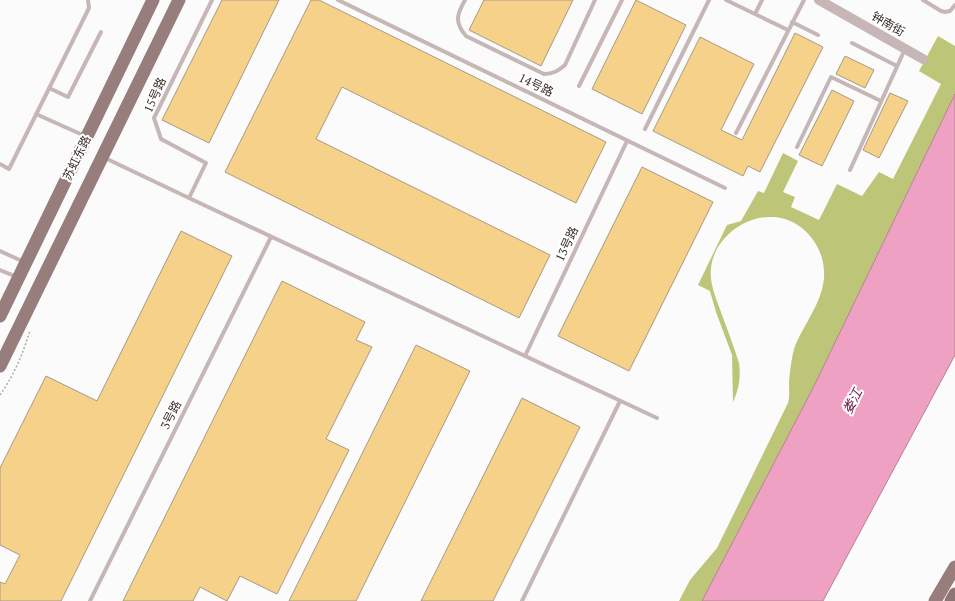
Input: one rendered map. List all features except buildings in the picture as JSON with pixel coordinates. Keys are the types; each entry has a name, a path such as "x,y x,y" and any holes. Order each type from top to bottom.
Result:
{"highway":[{"path":"951,601 955,594"}],"main road":[{"name":"苏虹东路","path":"0,316 153,0"},
{"name":"苏虹东路","path":"0,366 179,0"},
{"path":"935,601 955,567"}],"street":[{"name":"钟南街","path":"819,0 923,59"}],"lane":[{"path":"0,164 9,169 88,8 88,0"},
{"name":"15号路","path":"189,198 206,163 161,139 154,118 212,0"},
{"name":"14号路","path":"338,0 725,188"},
{"path":"465,0 459,12 458,20 460,29 466,36 544,74 551,74 558,71 565,65 595,0"},
{"path":"579,86 622,0"},
{"path":"645,129 709,0"},
{"path":"726,0 788,30"},
{"path":"755,14 762,0"},
{"path":"736,133 804,0"},
{"path":"923,0 945,12 950,11 955,5"},
{"path":"792,22 818,35"},
{"path":"49,88 68,97 101,32"},
{"path":"852,43 897,66"},
{"path":"850,170 905,49"},
{"path":"796,147 831,77 881,102"},
{"path":"36,114 87,137"},
{"name":"13号路","path":"525,356 627,141"},
{"path":"103,157 657,418"},
{"name":"3号路","path":"90,601 271,237"},
{"path":"0,251 26,263"},
{"path":"0,270 19,278"},
{"path":"522,601 620,401"}],"green space":[{"path":"938,36 955,46 955,94 814,386 702,601 679,601 690,580 717,548 788,403 789,378 793,353 818,301 824,281 823,261 815,242 808,234 801,227 783,218 762,217 741,225 724,239 718,248 713,257 711,280 739,363 739,383 733,402 732,355 710,291 698,285 727,225 741,221 758,191 764,193 783,153 798,161 783,192 795,197 791,207 819,220 837,184 862,196 879,172 893,179 941,84 919,71"}],"water":[{"name":"娄江","path":"955,94 955,355 823,601 702,601 814,386"}]}
